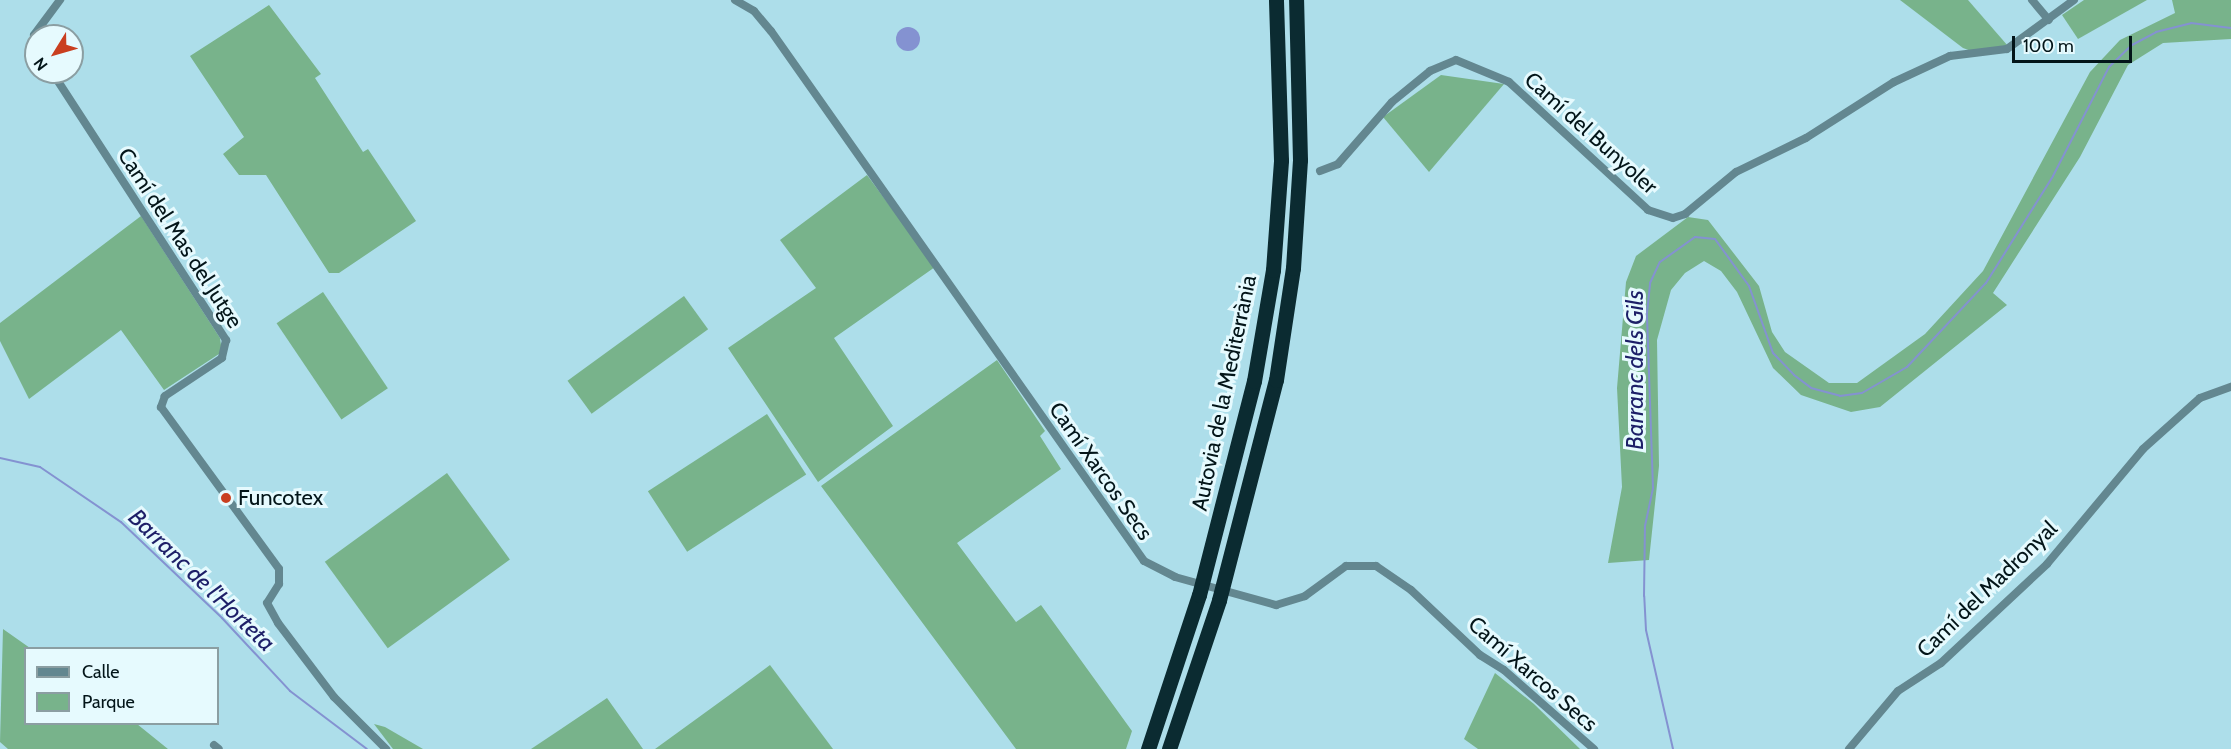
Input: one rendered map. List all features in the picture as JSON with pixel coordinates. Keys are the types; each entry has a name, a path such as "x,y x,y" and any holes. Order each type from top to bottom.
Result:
{"highway":[{"name":"Autovia de la Mediterrània","path":"1148,749 1227,497 1256,370 1273,270 1281,160 1276,0"},
{"name":"Autovia de la Mediterrània","path":"1169,749 1219,600 1276,380 1293,268 1300,159 1296,0"}],"street":[{"path":"42,24 60,0"},
{"name":"Camí Xarcos Secs","path":"735,0 754,12 771,31 929,250 1131,546 1144,561 1175,577 1251,601 1289,603 1346,566 1376,566 1405,585 1594,749"},
{"path":"2032,0 2049,20"},
{"name":"Camí del Bunyoler","path":"1320,171 1338,164 1399,96 1430,71 1456,60 1509,82 1648,210 1674,218 1685,214 1736,172 1806,138 1894,82 1950,56 2007,49 2074,0"},
{"name":"Camí del Mas del Jutge","path":"60,84 226,340 222,358 165,396 161,407 279,569 279,584 267,603 278,622 334,697 386,749"},
{"name":"Camí del Madronyal","path":"1849,749 1898,691 1941,663 2047,564 2143,449 2200,398 2231,387"}],"green space":[{"path":"1900,0 1968,0 2008,46 1974,52 1963,48"},
{"path":"2084,0 2147,0 2078,39 2062,15"},
{"path":"2172,0 2231,0 2231,39 2163,43 2128,65 2080,157 1993,293 2007,305 1880,407 1851,412 1801,395 1773,368 1737,292 1721,271 1704,261 1685,273 1671,290 1657,340 1659,466 1649,560 1608,563 1622,487 1617,388 1626,282 1636,256 1688,217 1708,220 1759,286 1772,332 1785,352 1829,383 1857,383 1925,334 1983,271 2090,72 2120,40 2175,13"},
{"path":"269,5 321,74 315,78 363,152 368,149 416,221 339,273 329,273 266,175 239,175 223,154 244,137 190,56"},
{"path":"1441,75 1504,84 1429,172 1383,117"},
{"path":"867,175 935,267 834,338 893,426 818,482 728,348 816,288 780,240"},
{"path":"141,216 220,338 222,352 164,390 121,330 29,399 0,341 0,323"},
{"path":"323,292 388,388 341,419 277,323"},
{"path":"684,296 708,329 592,414 568,381"},
{"path":"997,360 1045,431 1040,436 1061,469 957,543 1016,622 1041,605 1132,731 1126,749 1016,749 821,486"},
{"path":"767,414 806,474 687,552 648,491"},
{"path":"447,473 510,560 388,648 325,562"},
{"path":"3,629 29,647 24,647 24,725 138,725 168,749 8,749 0,742"},
{"path":"770,665 833,749 655,749 728,696"},
{"path":"1495,673 1534,704 1580,749 1478,749 1464,739"},
{"path":"607,698 643,749 531,749 561,729"},
{"path":"374,724 385,727 423,749 393,749"}],"water":[{"path":"908,27 916,31 920,39 916,47 908,51 900,47 896,39 900,31"}],"waterway":[{"name":"Barranc dels Gils","path":"1673,749 1646,630 1644,596 1645,526 1653,488 1647,313 1650,283 1660,262 1695,237 1715,239 1749,286 1773,353 1794,375 1811,388 1840,396 1862,393 1907,367 1986,283 2053,176 2109,67 2132,45 2156,32 2191,23 2231,28"},
{"name":"Barranc de l'Horteta","path":"0,458 40,467 121,522 222,618 290,691 367,749"}],"place":[{"name":"Funcotex","path":"226,498"}]}
